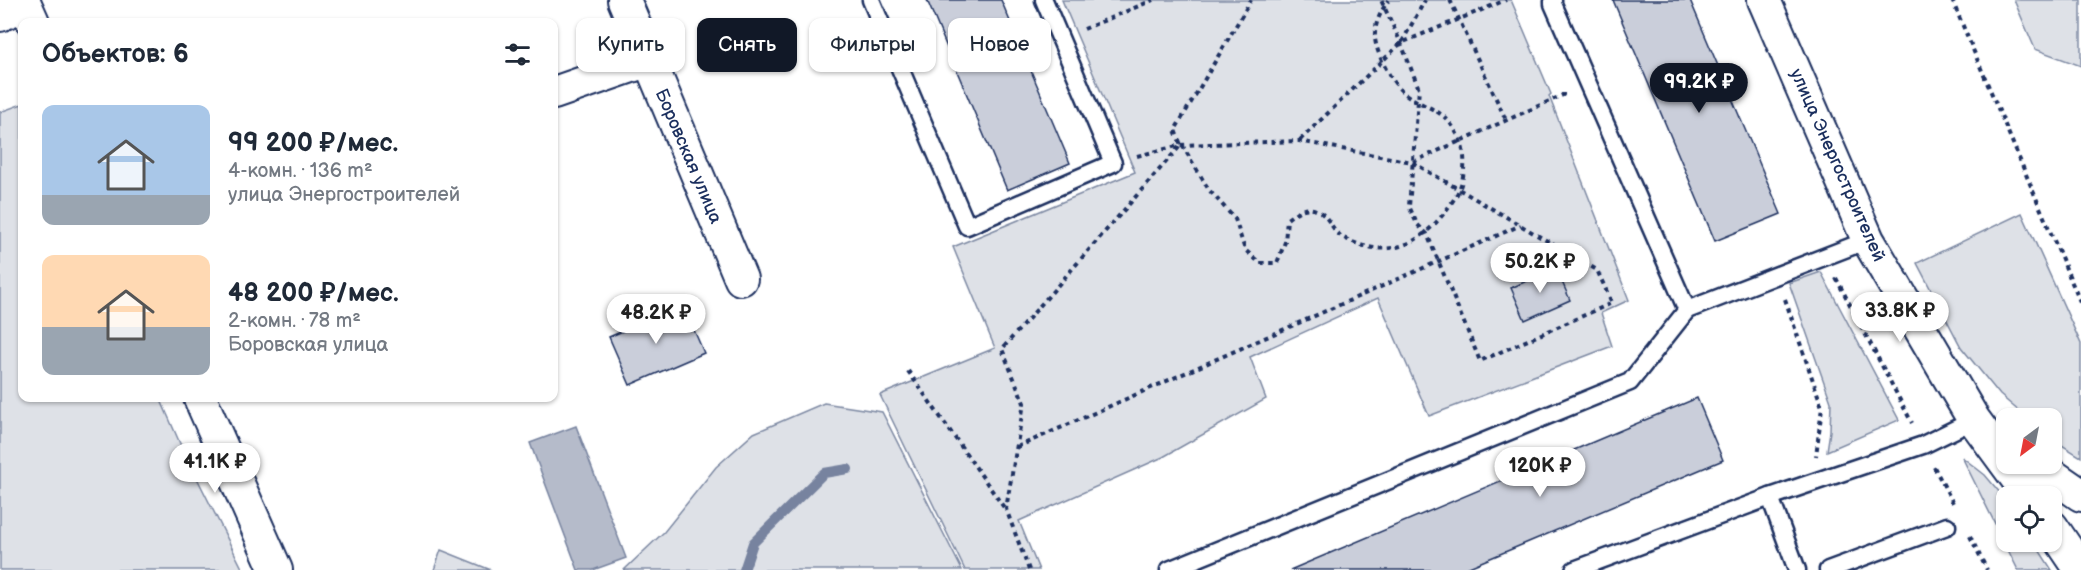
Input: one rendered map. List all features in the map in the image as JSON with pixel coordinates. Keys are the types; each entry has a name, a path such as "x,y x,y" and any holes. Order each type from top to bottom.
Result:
{"street":[{"name":"Боровская улица","path":"624,0 632,18"},
{"name":"улица Энергостроителей","path":"1764,0 1868,240 1974,420 2023,486"},
{"path":"558,92 614,72"},
{"name":"Боровская улица","path":"654,72 741,279"},
{"path":"202,402 276,570"},
{"name":"улица Энергостроителей","path":"1974,420 1996,435"},
{"path":"2051,474 2081,495"},
{"path":"2062,542 2081,570"}],"lane":[{"path":"871,0 967,226 1113,163 1044,0"},
{"path":"1553,0 1687,310"},
{"path":"1169,570 1630,382 1687,310 1868,240"},
{"path":"1574,570 1770,497 1923,445 1974,420"},
{"path":"1770,497 1797,570"},
{"path":"1828,570 1947,525"}],"path":[{"path":"1060,39 1152,0"},
{"path":"1251,0 1175,130 1181,145 1209,190 1235,219 1245,250 1260,263 1277,263 1285,242 1287,219 1298,210 1314,208 1327,217 1342,238 1372,248 1396,249 1426,234 1444,215 1461,190 1464,162 1461,141 1450,121 1436,110 1402,92 1390,76 1383,61 1375,37 1378,19 1389,0"},
{"path":"1113,163 1181,145 1299,141 1412,162 1522,224 1597,270 1612,303 1480,361 1426,234 1417,224 1408,206 1412,162 1419,89 1381,0"},
{"path":"1299,141 1401,43 1425,0"},
{"path":"1450,0 1506,120"},
{"path":"1401,43 1506,0"},
{"path":"1952,0 2081,304"},
{"path":"1412,162 1563,95 1560,84"},
{"path":"1006,509 1024,403 1002,349 1181,145"},
{"path":"1017,447 1522,224"},
{"path":"1825,256 1955,507"},
{"path":"1777,275 1822,406 1812,483"},
{"path":"908,371 1006,509 1029,570"},
{"path":"1966,528 1987,570"}],"shaded area":[{"path":"1062,0 1511,0 1551,94 1549,96 1629,300 1601,313 1612,346 1429,416 1378,298 1250,357 1266,399 1163,457 1019,521 1039,570 965,570 880,395 995,348 953,247 1135,172"},
{"path":"2014,0 2081,0 2081,66 2035,49"},
{"path":"18,105 18,402 162,402 182,448 243,570 0,570 0,112"},
{"path":"2022,213 2081,344 2081,457 2062,445 2062,408 2015,408 2000,395 1961,347 1917,263"},
{"path":"1821,272 1899,420 1827,451 1831,402 1789,283"},
{"path":"824,403 882,412 962,570 624,570 664,532 716,467 754,433"},
{"path":"1962,457 1985,475 1996,488 1996,526"},
{"path":"441,550 491,570 434,570"},
{"path":"2009,552 2040,552 2052,570 2018,570"}],"water":[{"path":"576,426 626,558 593,570 578,570 530,443"}],"building":[{"path":"927,0 1001,0 1009,18 948,18 948,50"},
{"path":"1613,0 1690,0 1781,214 1715,241"},
{"path":"957,72 1031,72 1070,163 1007,190"},
{"path":"1556,268 1570,300 1525,320 1511,288"},
{"path":"683,305 704,353 630,385 609,337"},
{"path":"1697,398 1723,460 1462,570 1290,570"}],"waterway":[{"path":"744,570 753,543 824,473 848,469"}]}
